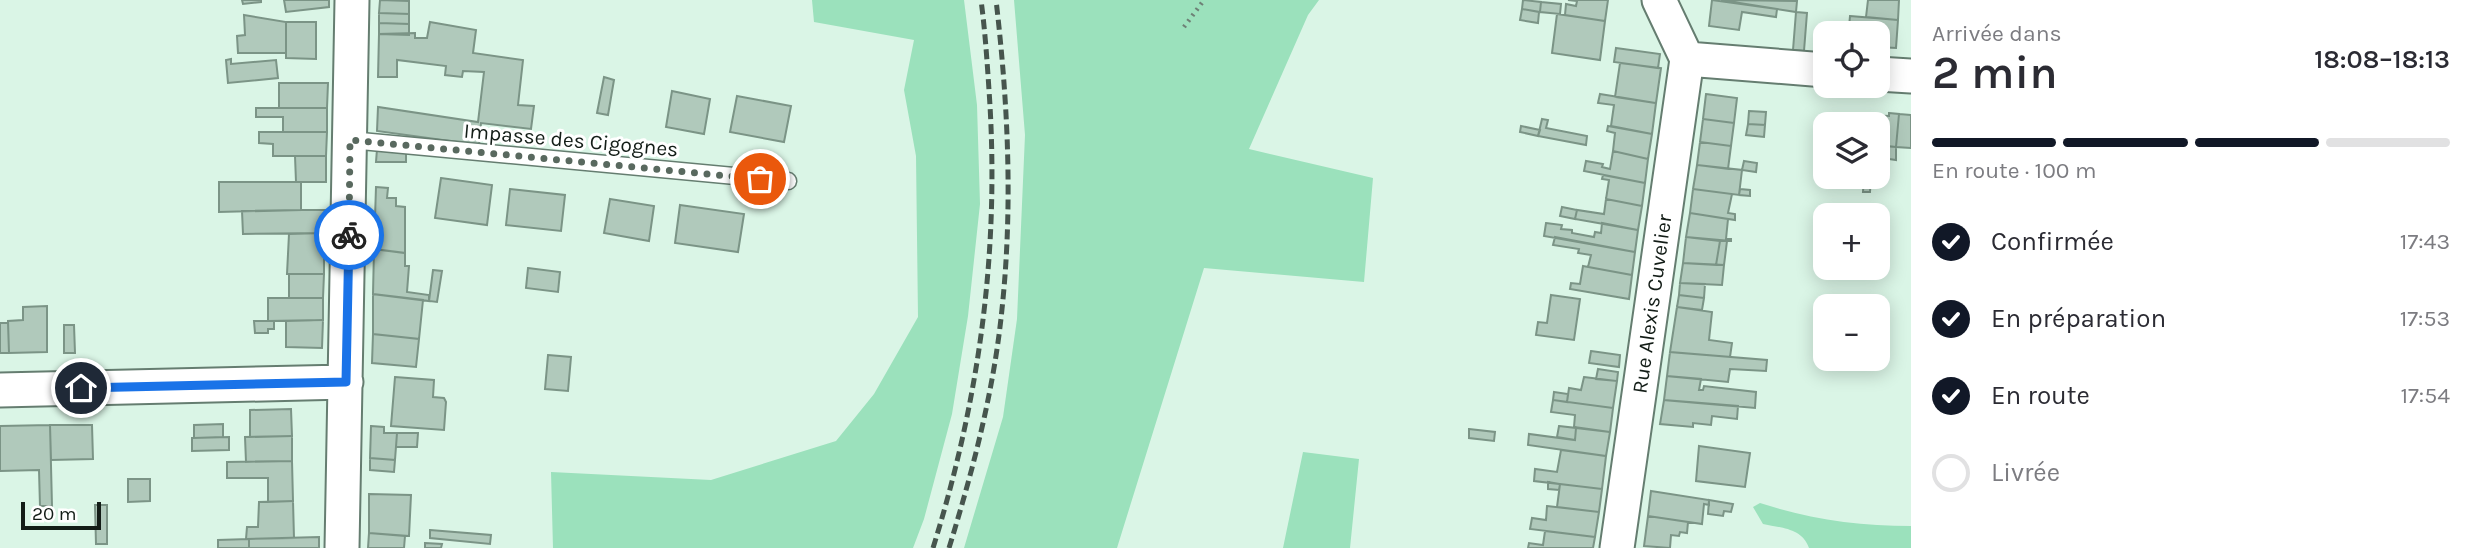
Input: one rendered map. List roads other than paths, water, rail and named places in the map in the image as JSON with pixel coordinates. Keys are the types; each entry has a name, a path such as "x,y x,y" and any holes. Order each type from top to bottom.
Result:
{"street":[{"path":"342,548 352,0"},
{"path":"1659,0 1687,59 1813,69"},
{"name":"Rue Alexis Cuvelier","path":"1617,548 1687,59"},
{"path":"1890,75 1911,76"},
{"path":"0,390 346,382"}],"lane":[{"name":"Impasse des Cigognes","path":"350,140 788,181"}],"railway":[{"path":"933,548 963,435 983,322 989,265 992,149 981,0"},
{"path":"949,548 988,400 1002,309 1008,154 996,0"}]}
